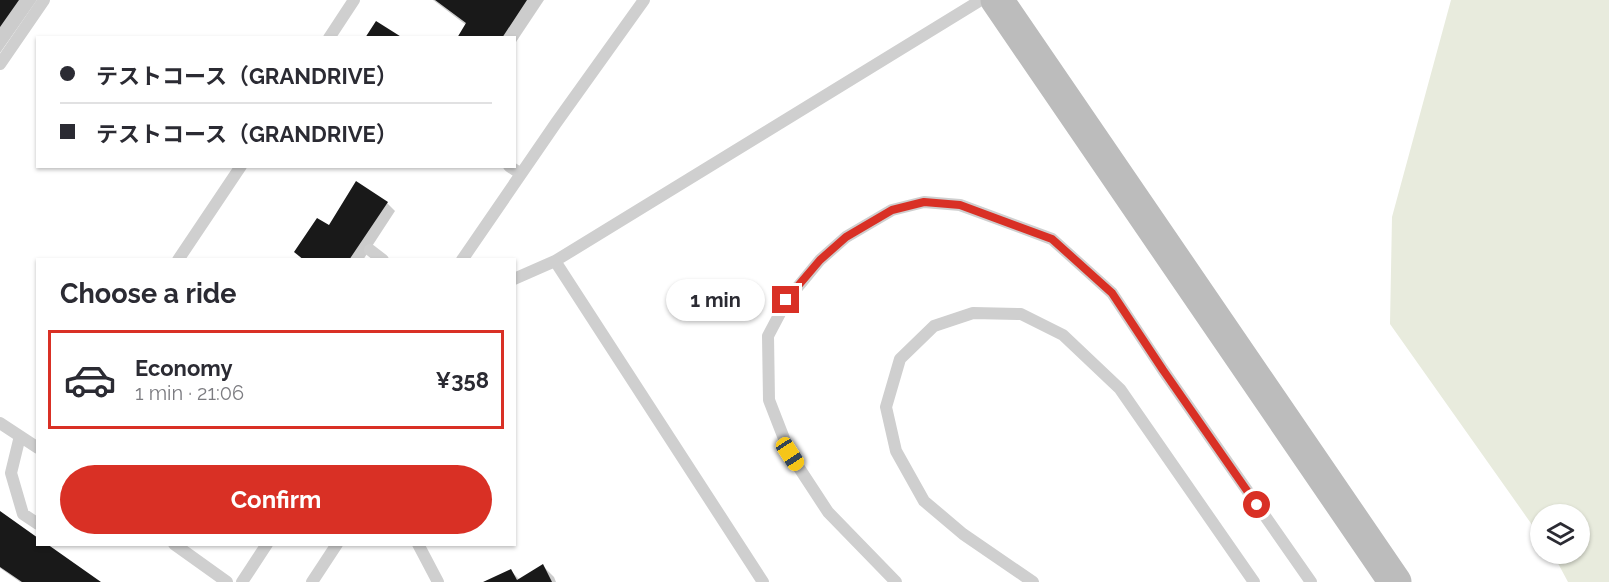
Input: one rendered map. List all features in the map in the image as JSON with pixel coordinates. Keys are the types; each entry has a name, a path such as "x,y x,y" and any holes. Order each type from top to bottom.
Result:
{"street":[{"path":"997,0 1395,582"}],"lane":[{"path":"0,64 44,0"},
{"path":"330,36 354,0"},
{"path":"463,258 644,0"},
{"path":"516,278 555,261 981,0"},
{"path":"179,258 240,168"},
{"path":"512,168 520,174"},
{"path":"896,582 828,512 790,454 769,400 768,336 786,300 820,260 846,237 892,210 924,202 960,205 1052,239 1112,293 1311,582"},
{"path":"370,250 380,258"},
{"path":"555,261 763,582"},
{"path":"1033,582 963,534 924,501 896,451 886,407 900,359 933,326 973,313 1021,314 1063,335 1120,389 1254,582"},
{"path":"0,423 36,447"},
{"path":"20,436 12,473 22,514 36,523"},
{"path":"177,546 227,582"},
{"path":"242,582 266,546"},
{"path":"312,582 336,546"},
{"path":"419,546 438,582"}],"shaded area":[{"path":"1451,0 1609,0 1609,582 1568,582 1558,564 1590,564 1590,504 1530,504 1530,522 1390,324 1392,217"}],"building":[{"path":"0,0 19,0 0,27"},
{"path":"435,0 527,0 503,36 458,36 466,23"},
{"path":"376,21 400,36 366,36"},
{"path":"356,181 388,202 350,258 302,258 294,252 317,218 329,225"},
{"path":"0,511 36,537 36,546 50,546 101,582 22,582 0,567"},
{"path":"543,564 552,582 483,582 511,569 517,580"}],"route":[{"path":"786,300 820,260 846,237 892,210 924,202 960,205 1052,239 1112,293 1257,505"}]}
